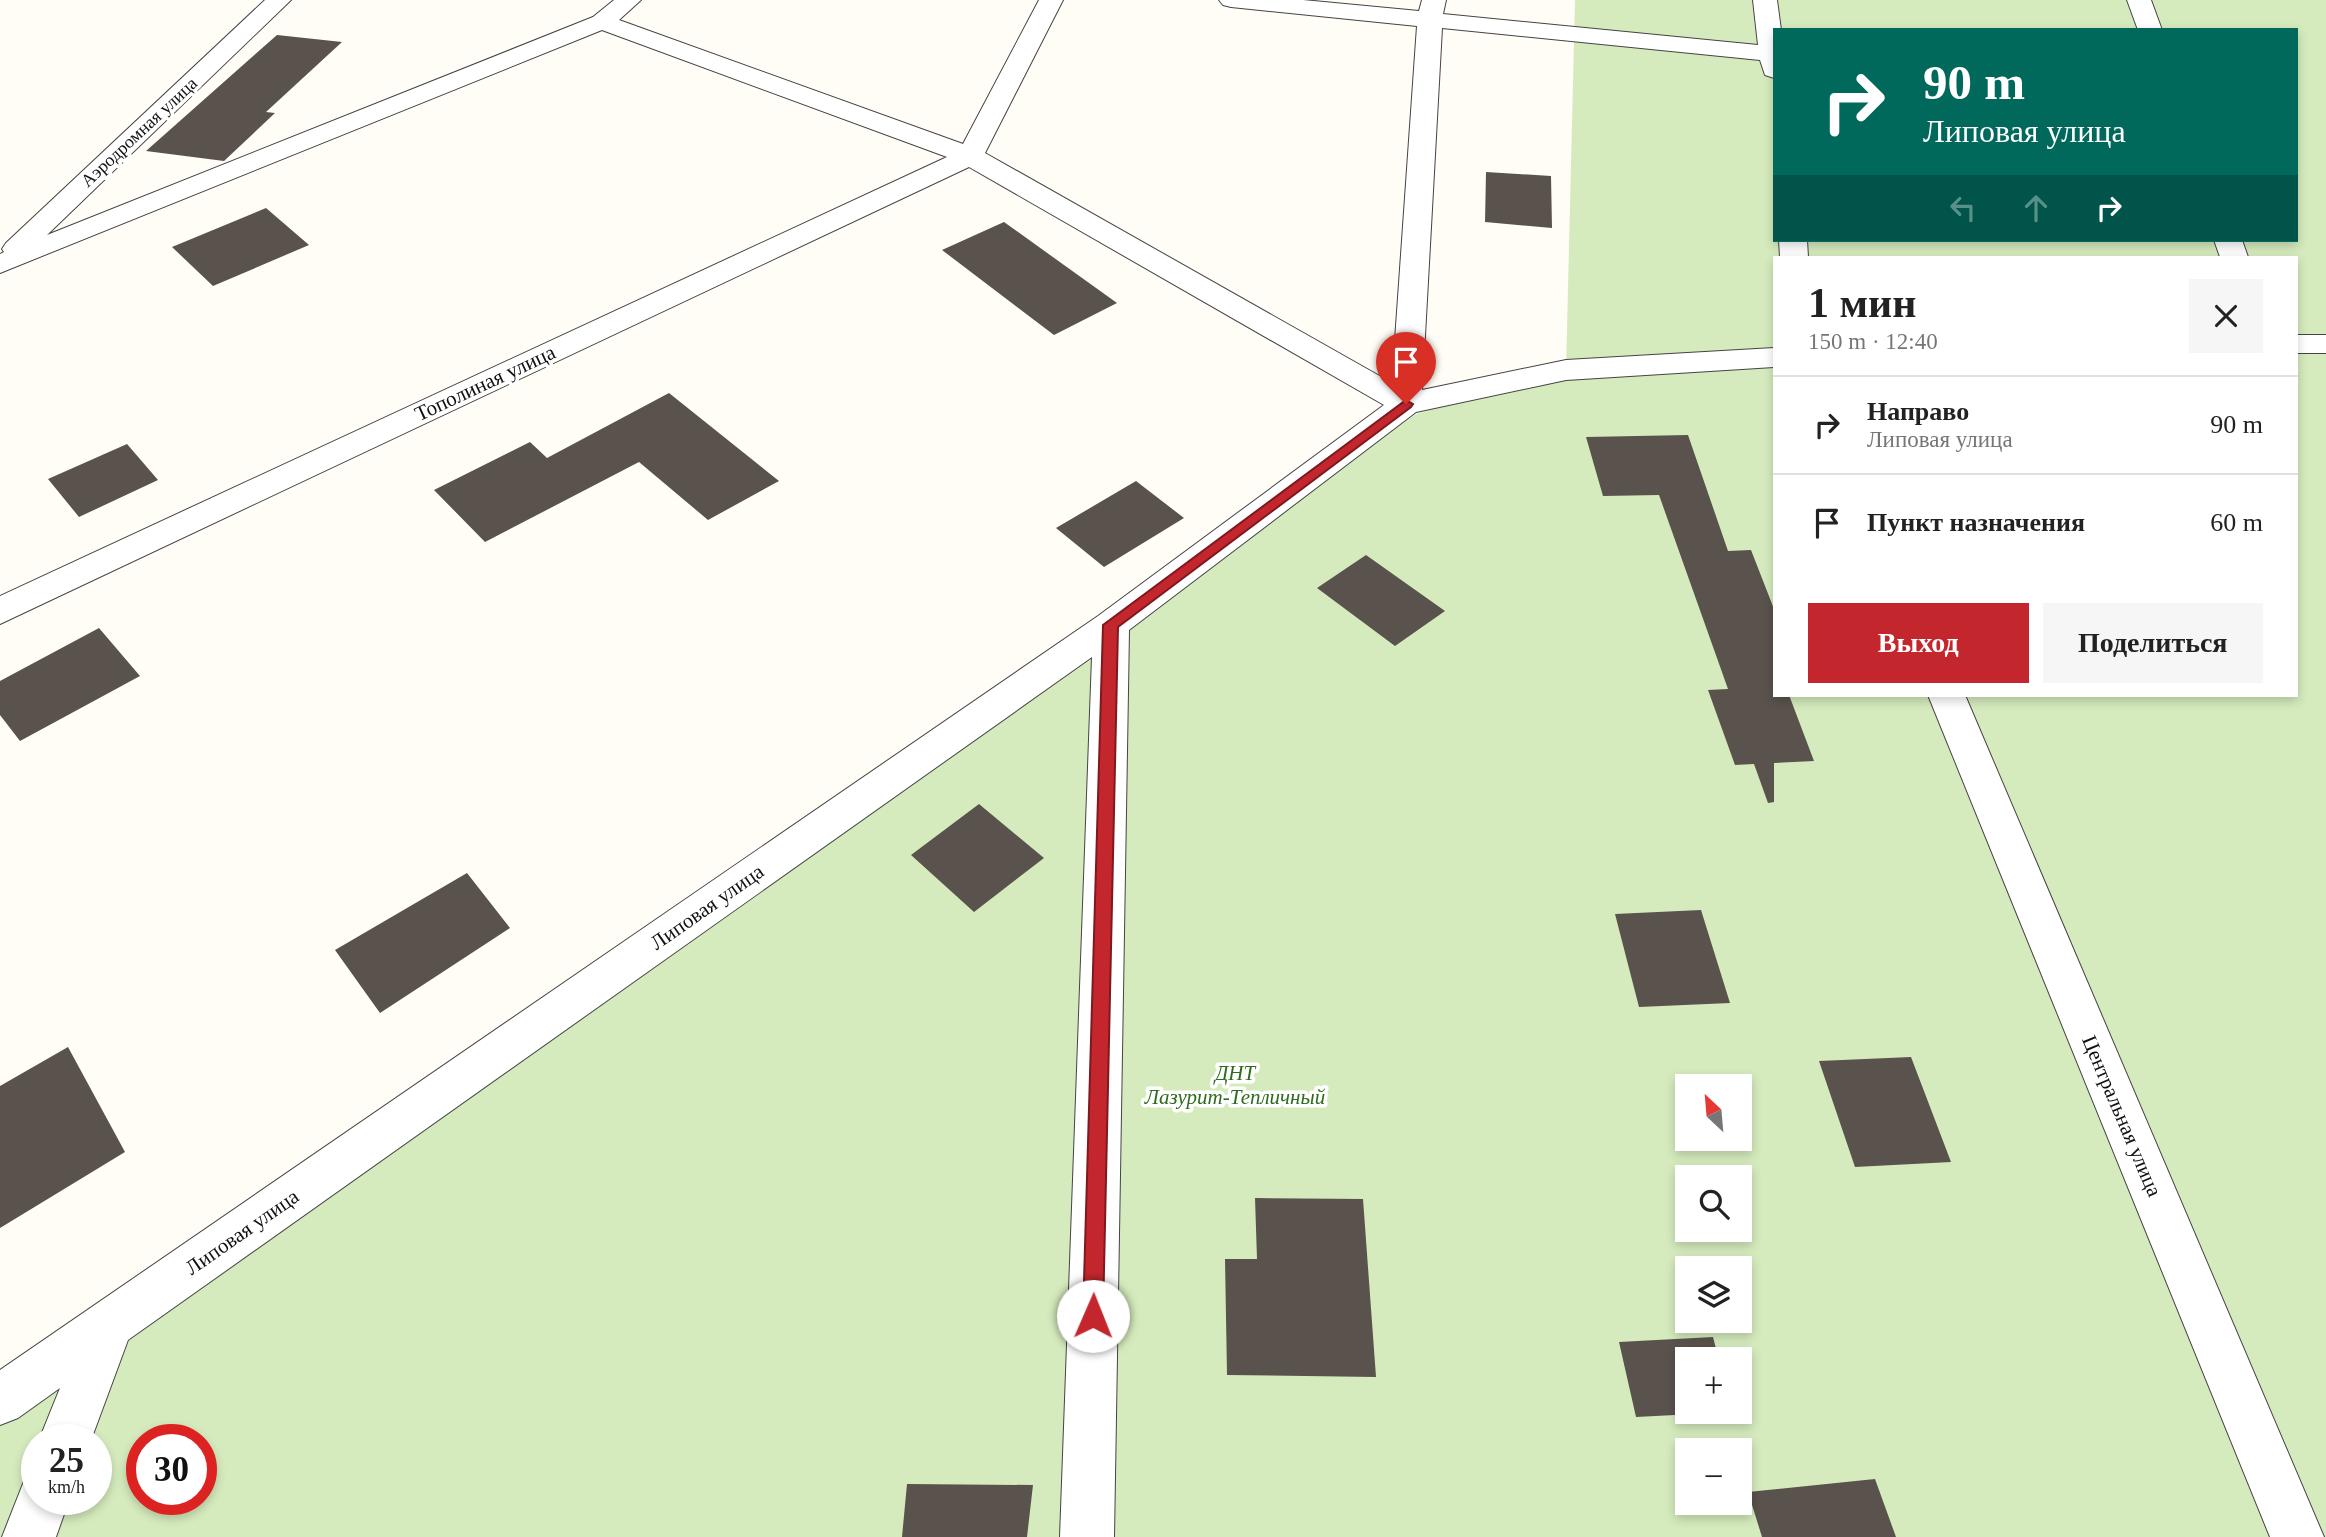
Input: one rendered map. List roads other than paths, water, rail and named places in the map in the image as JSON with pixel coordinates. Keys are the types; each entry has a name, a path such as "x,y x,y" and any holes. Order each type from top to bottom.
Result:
{"street":[{"name":"Аэродромная улица","path":"0,264 279,0"},
{"path":"0,264 602,22 629,0"},
{"path":"970,156 1051,0"},
{"path":"1231,0 1432,9 1773,62"},
{"path":"1765,0 1773,55"},
{"path":"2139,0 2149,28"},
{"path":"1406,404 1432,9"},
{"path":"602,22 970,156 1406,404 1566,370 1773,358"},
{"name":"Тополиная улица","path":"0,611 970,156"},
{"path":"2298,344 2326,344"},
{"name":"Липовая улица","path":"0,1400 1111,625 1406,404"},
{"path":"1087,1537 1111,625"},
{"name":"Центральная улица","path":"1947,697 2297,1537"},
{"path":"71,1424 109,1325"},
{"path":"29,1537 37,1515"}],"park label":[{"name":"ДНТ Лазурит-Тепличный","path":"1235,1085"}]}
